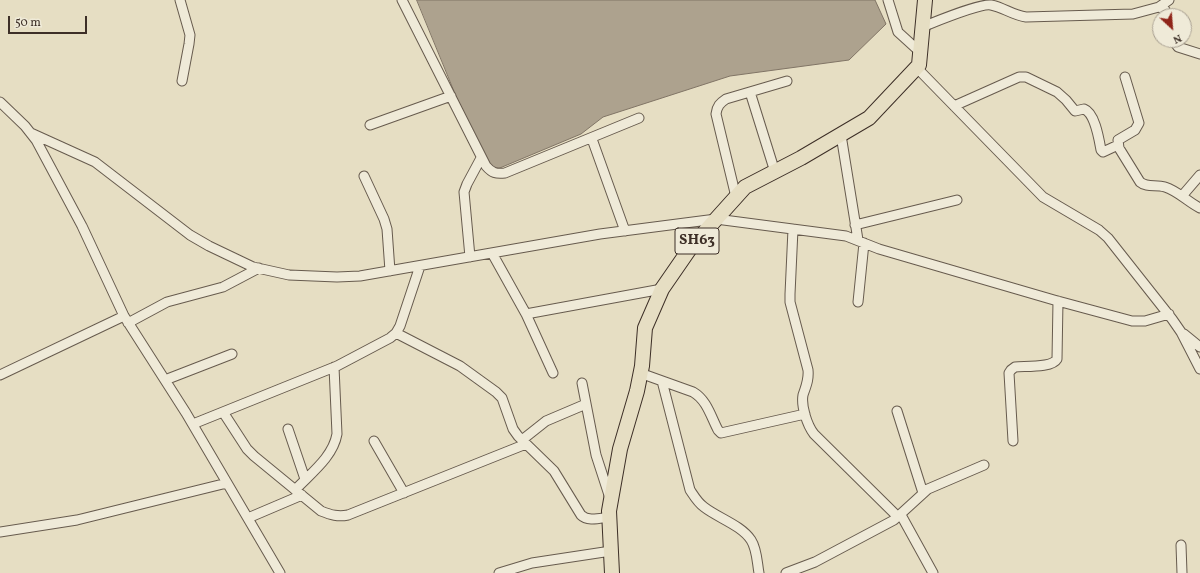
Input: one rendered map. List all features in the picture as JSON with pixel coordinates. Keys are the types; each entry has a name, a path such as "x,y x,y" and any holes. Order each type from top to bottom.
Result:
{"main road":[{"name":"SH63","path":"612,573 610,517 611,501 620,449 638,391 645,328 662,289 691,247 745,187 801,158 869,118 919,65 925,0"}],"street":[{"path":"180,0 190,35 182,82"},
{"path":"402,0 481,158 486,166 497,174 505,173 592,139 640,118"},
{"path":"888,0 898,32 920,52"},
{"path":"922,27 992,2 1015,16 1026,17 1133,14 1159,7 1168,0"},
{"path":"1181,48 1200,54"},
{"path":"916,67 1043,197 1099,230 1108,238 1182,332 1200,369"},
{"path":"954,106 1019,77 1026,77 1061,94 1074,111 1084,109 1089,112 1097,131 1101,150 1103,152 1118,145"},
{"path":"1125,77 1139,124 1136,130 1118,140 1118,145 1140,182 1144,185 1165,187 1182,196 1199,210"},
{"path":"736,197 716,114 717,108 720,103 726,99 787,81"},
{"path":"750,92 775,172"},
{"path":"370,125 451,96"},
{"path":"0,102 31,133 82,226 126,320 192,424 280,573"},
{"path":"31,133 95,162 190,235 209,246 253,267 290,275 336,277 360,276 600,234 716,219 846,236 879,249 1132,321 1145,321 1169,314"},
{"path":"841,135 855,225 861,242 858,302"},
{"path":"592,139 625,231"},
{"path":"470,257 464,192 481,158"},
{"path":"364,176 385,224 390,271"},
{"path":"1182,196 1200,176"},
{"path":"855,225 957,200"},
{"path":"793,229 790,302 808,370 808,381 803,400 807,424 814,434 899,516 934,573"},
{"path":"492,253 526,314 553,373"},
{"path":"192,424 334,367 384,341 396,333 400,326 420,266"},
{"path":"0,375 167,302 223,287 259,268"},
{"path":"526,314 662,289"},
{"path":"1013,441 1009,373 1015,367 1049,365 1055,362 1057,359 1058,301"},
{"path":"1182,332 1200,347"},
{"path":"396,333 460,366 496,392 505,404 513,429 524,442 554,471 581,515 584,518 589,519 610,517"},
{"path":"165,380 232,354"},
{"path":"248,518 298,492 305,479 331,453 337,434 334,367"},
{"path":"640,374 700,395 721,433 805,414"},
{"path":"662,381 690,490 704,507 744,532 751,539 755,548 759,573"},
{"path":"582,383 596,454 611,501"},
{"path":"223,412 247,449 254,456 321,511 330,515 339,516 348,515 404,493 524,442 551,418 586,404"},
{"path":"897,411 923,493"},
{"path":"288,429 305,479"},
{"path":"374,441 404,493"},
{"path":"786,573 810,569 899,516 928,489 984,465"},
{"path":"0,532 77,520 227,483"},
{"path":"1181,545 1182,573"},
{"path":"499,573 532,563 611,551"}],"shaded area":[{"path":"417,0 875,0 886,24 849,60 730,76 603,117 581,134 495,170 477,147"}]}
